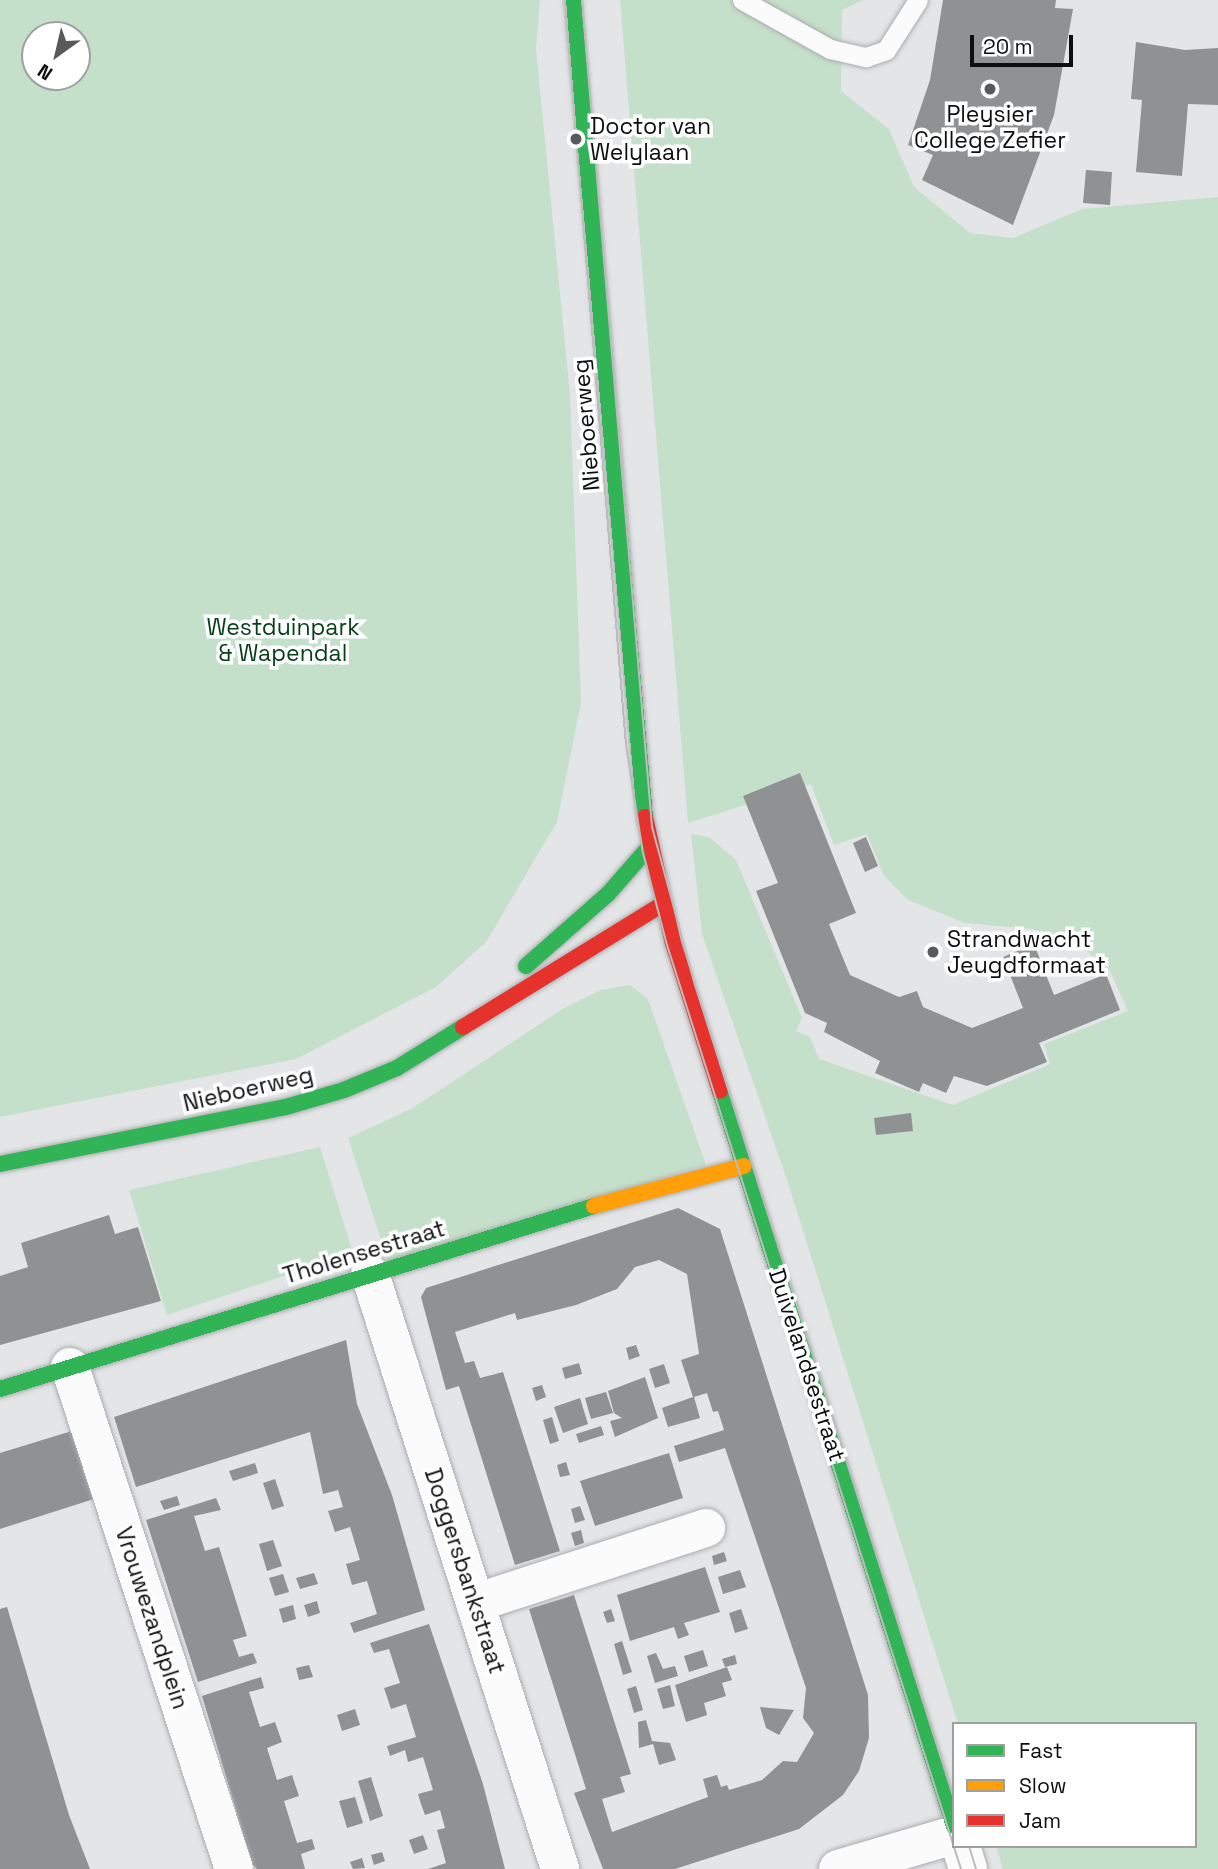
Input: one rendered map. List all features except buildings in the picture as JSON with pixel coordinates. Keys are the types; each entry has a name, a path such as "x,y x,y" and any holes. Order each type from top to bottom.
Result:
{"street":[{"name":"Nieboerweg","path":"0,1164 286,1107 344,1090 397,1068 663,904 650,846 630,696 573,0"},
{"name":"Nieboerweg","path":"488,1010 528,963 608,894 650,846"},
{"name":"Duivelandsestraat","path":"663,904 952,1819"},
{"name":"Tholensestraat","path":"0,1389 664,1184 744,1166"},
{"name":"Doggersbankstraat","path":"370,1274 560,1869"},
{"name":"Vrouwezandplein","path":"70,1367 234,1869"},
{"path":"475,1603 706,1528"},
{"path":"838,1869 952,1836"},
{"path":"962,1848 968,1869"}],"lane":[{"path":"742,0 830,49 866,57 886,50 918,0"}],"green space":[{"name":"Westduinpark & Wapendal","path":"0,0 540,0 536,49 570,395 581,703 557,822 486,942 436,987 296,1059 0,1117"},
{"path":"620,0 863,0 842,10 841,91 889,129 914,187 970,233 1013,238 1082,209 1218,197 1218,1869 1003,1869 997,1848 1197,1848 1197,1722 957,1722 788,1183 702,934 691,834 709,837 736,860 802,1018 796,1031 810,1037 819,1059 953,1105 1050,1064 1044,1044 1128,1011 1110,971 1080,945 1033,929 965,923 908,900 884,876 867,834 834,845 811,784 688,823"},
{"path":"630,985 648,999 706,1165 388,1261 348,1138 411,1109 564,1008 601,990"},
{"path":"320,1147 353,1253 167,1315 129,1190"}],"tram line":[{"path":"565,0 626,745 643,853 667,945 952,1841"},
{"path":"582,0 652,827 695,985 952,1793"},
{"path":"954,1848 961,1869"},
{"path":"970,1848 976,1869"}],"traffic: fast":[{"path":"573,0 645,817"},
{"path":"526,966 608,894 650,846"},
{"path":"0,1164 286,1107 344,1090 397,1068 463,1027"},
{"path":"720,1091 952,1820"},
{"path":"0,1389 594,1206"}],"traffic: slow":[{"path":"594,1206 744,1166"}],"traffic: jam":[{"path":"645,817 673,943 720,1091"},
{"path":"463,1027 663,904"}],"place":[{"name":"Pleysier College Zefier","path":"990,89"},
{"name":"Doctor van Welylaan","path":"576,139"},
{"name":"Strandwacht Jeugdformaat","path":"933,952"}]}
